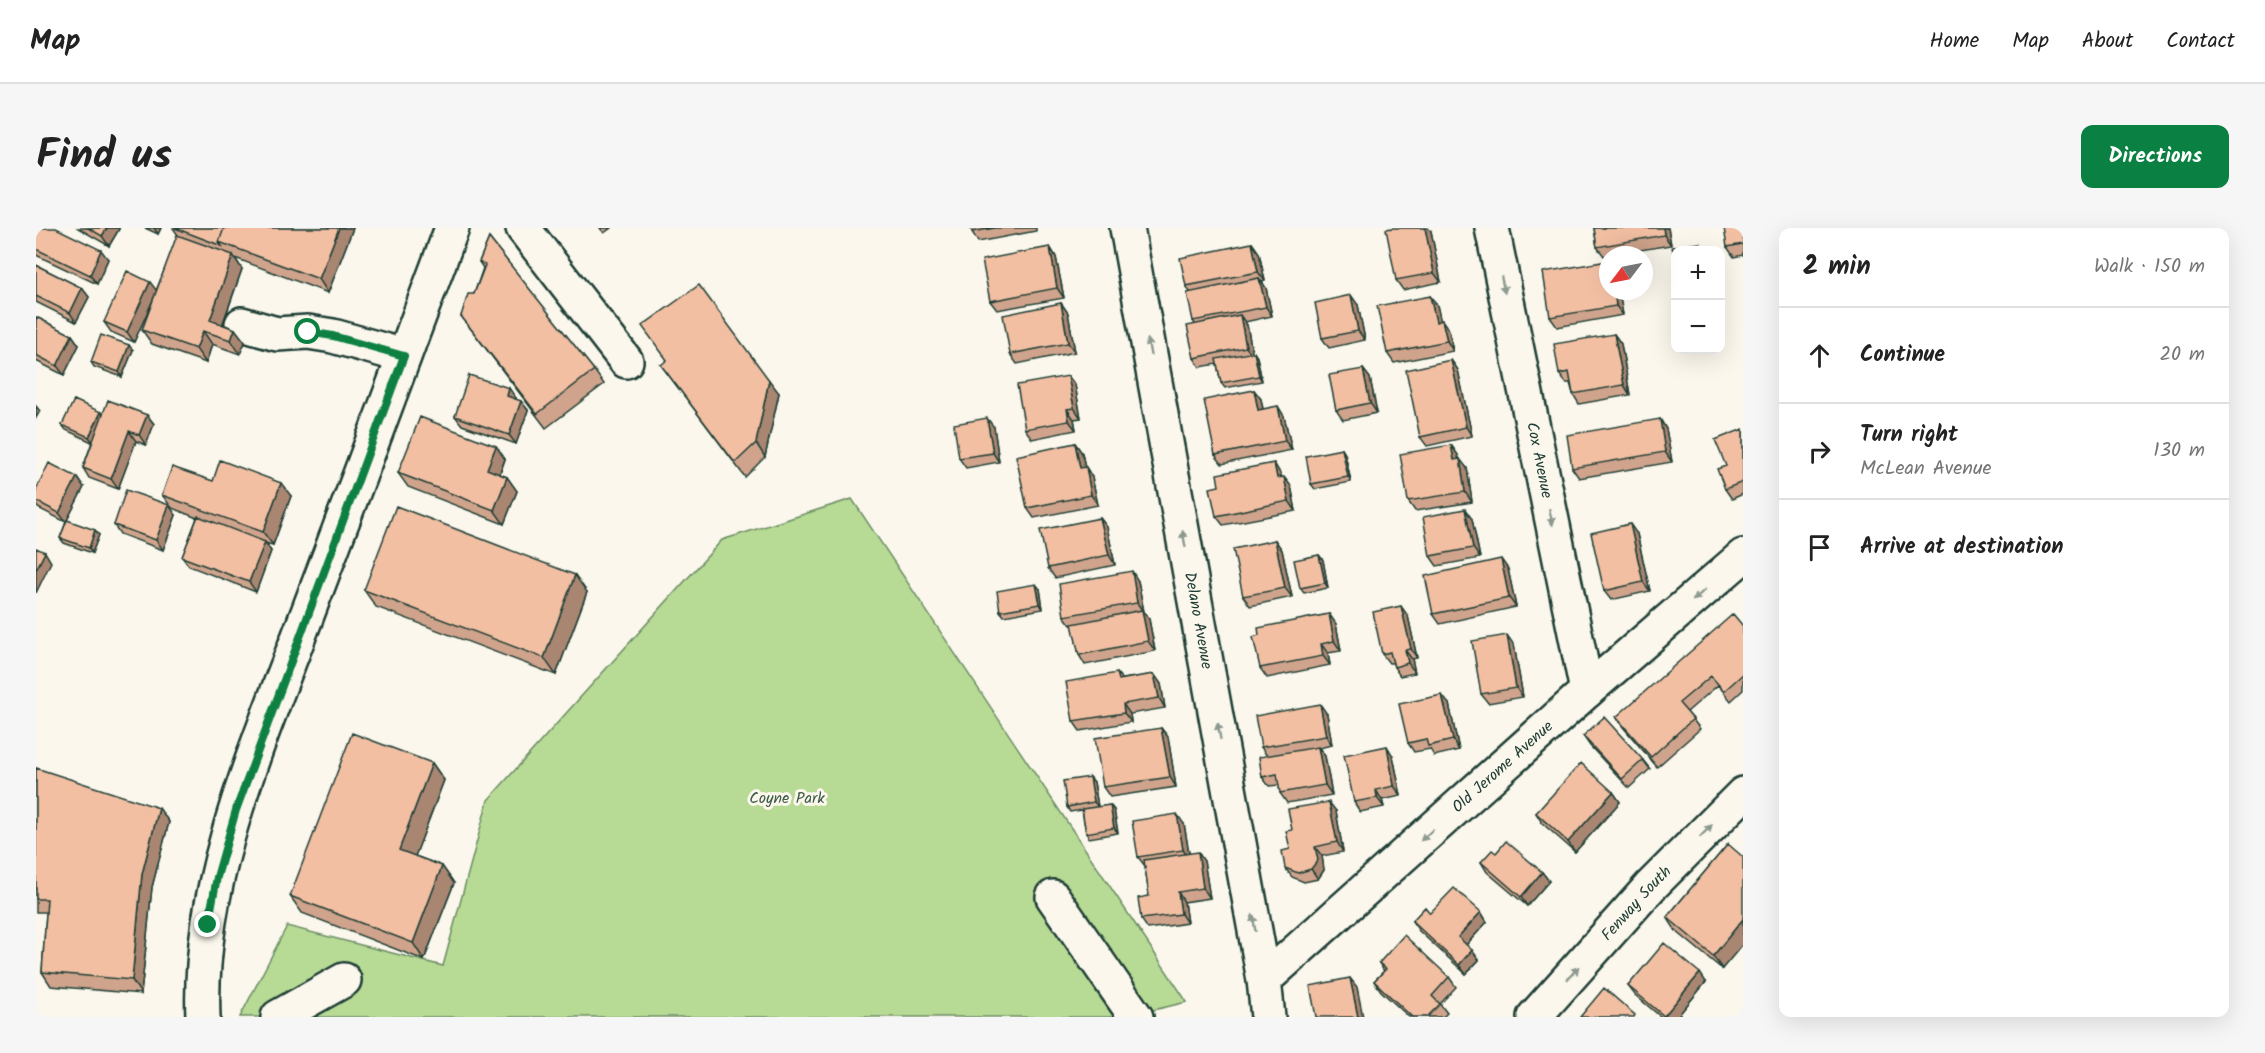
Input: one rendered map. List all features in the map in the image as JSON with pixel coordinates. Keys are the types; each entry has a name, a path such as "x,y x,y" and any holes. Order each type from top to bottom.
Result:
{"street":[{"path":"203,1017 202,993 208,925 225,844 295,648 452,228"},
{"path":"523,228 626,361"},
{"name":"Delano Avenue","path":"1127,228 1264,980 1264,1016"},
{"name":"Cox Avenue","path":"1492,228 1587,691"},
{"path":"242,324 276,334 308,332 333,336 404,356"},
{"name":"Old Jerome Avenue","path":"1264,980 1587,691 1743,556"},
{"name":"Fenway South","path":"1534,1017 1650,887 1743,794"},
{"path":"1053,897 1136,1017"},
{"path":"278,1017 344,980"}],"green space":[{"name":"Coyne Park","path":"852,499 1187,1002 1124,1017 240,1017 287,926 443,966 488,800 722,540"}],"building":[{"path":"36,228 56,228 101,250 90,275 36,249"},
{"path":"88,228 107,228 102,236"},
{"path":"175,228 224,228 219,242 222,246"},
{"path":"224,228 339,228 319,279 219,242"},
{"path":"971,228 995,228 972,232"},
{"path":"1425,228 1434,273 1396,280 1386,229"},
{"path":"1594,228 1663,228 1664,235 1597,247"},
{"path":"1724,228 1743,228 1743,244 1727,247"},
{"path":"177,235 233,255 210,320 235,329 231,340 203,331 196,349 142,330"},
{"path":"489,238 594,370 537,414 461,316 468,294 474,294 485,265 479,262"},
{"path":"1252,243 1258,272 1186,286 1180,258"},
{"path":"1700,243 1701,246 1679,246"},
{"path":"1050,247 1057,288 990,301 982,260"},
{"path":"1599,263 1599,300 1615,300 1616,306 1550,317 1543,272"},
{"path":"36,265 82,288 70,313 36,296"},
{"path":"127,271 150,282 127,332 104,322"},
{"path":"1259,278 1266,307 1193,321 1187,293"},
{"path":"699,285 769,380 756,443 735,463 661,365 667,360 642,326"},
{"path":"1351,295 1358,331 1322,338 1315,303"},
{"path":"1430,296 1436,322 1442,320 1447,341 1387,353 1377,306"},
{"path":"1061,303 1068,343 1010,354 1003,315"},
{"path":"1240,315 1246,347 1194,358 1187,326"},
{"path":"36,317 72,335 57,366 36,355"},
{"path":"1614,334 1624,385 1573,394 1569,372 1559,374 1554,344"},
{"path":"101,335 129,345 119,372 91,362"},
{"path":"1254,352 1259,376 1221,383 1216,359"},
{"path":"1451,360 1466,427 1420,437 1406,370"},
{"path":"1363,369 1370,403 1336,410 1329,375"},
{"path":"469,375 509,388 507,396 521,401 509,435 455,416"},
{"path":"1068,376 1074,408 1067,409 1069,421 1025,429 1017,385"},
{"path":"1254,390 1258,410 1278,406 1285,441 1215,455 1204,400"},
{"path":"74,400 101,412 89,437 62,425"},
{"path":"108,400 147,415 139,435 129,431 111,479 83,468"},
{"path":"420,417 496,446 487,469 507,477 494,510 398,473"},
{"path":"987,418 993,453 959,458 954,424"},
{"path":"1660,419 1665,452 1572,468 1567,435"},
{"path":"1743,429 1743,482 1725,489 1717,469 1726,466 1715,440"},
{"path":"1075,443 1080,468 1086,467 1091,495 1027,508 1016,456"},
{"path":"1451,445 1454,460 1460,459 1465,492 1408,501 1400,454"},
{"path":"1342,449 1348,477 1311,484 1306,456"},
{"path":"220,460 281,483 263,532 162,495 172,467 213,481"},
{"path":"49,463 77,477 59,513 36,501 36,490"},
{"path":"1274,463 1277,478 1284,477 1289,501 1216,516 1210,488 1219,486 1217,474"},
{"path":"126,490 169,505 156,540 114,525"},
{"path":"396,506 575,575 544,658 364,590"},
{"path":"1465,509 1473,548 1430,556 1423,517"},
{"path":"198,516 265,542 249,582 182,557"},
{"path":"1100,518 1109,555 1048,568 1040,530"},
{"path":"67,520 95,530 89,548 60,538"},
{"path":"1630,524 1643,582 1604,591 1591,533"},
{"path":"1275,540 1285,588 1243,596 1233,549"},
{"path":"36,548 45,552 36,570"},
{"path":"1319,555 1325,583 1300,588 1294,560"},
{"path":"1501,559 1509,598 1433,614 1425,576"},
{"path":"1132,571 1137,603 1064,616 1059,584"},
{"path":"1036,584 1040,604 1000,611 997,591"},
{"path":"1401,606 1411,649 1405,650 1408,663 1394,667 1390,652 1382,654 1373,612"},
{"path":"1142,610 1148,641 1079,655 1072,624"},
{"path":"1329,614 1334,641 1321,644 1323,656 1260,668 1253,637 1259,635 1258,628"},
{"path":"1733,614 1743,626 1743,674 1724,691 1711,676 1679,703 1693,719 1651,757 1616,717"},
{"path":"1507,635 1516,688 1481,694 1472,641"},
{"path":"1117,673 1119,680 1154,674 1159,698 1123,704 1124,713 1073,721 1066,682"},
{"path":"1442,695 1453,740 1428,746 1426,739 1408,743 1399,704"},
{"path":"1320,704 1326,736 1261,747 1255,716"},
{"path":"1604,717 1643,760 1622,779 1583,736"},
{"path":"1161,728 1170,777 1103,787 1095,738"},
{"path":"352,733 432,763 399,850 442,866 413,943 290,896"},
{"path":"1387,746 1394,786 1376,790 1377,798 1354,802 1344,755"},
{"path":"1318,747 1325,785 1280,793 1277,774 1262,777 1259,757"},
{"path":"1581,763 1613,792 1568,842 1536,813"},
{"path":"36,768 159,808 142,874 132,980 42,972 47,899 36,899"},
{"path":"1090,777 1094,802 1067,807 1063,781"},
{"path":"1329,802 1337,842 1315,847 1318,860 1311,869 1298,873 1285,868 1282,851 1290,849 1286,831 1292,830 1288,809"},
{"path":"1110,805 1114,828 1086,833 1082,809"},
{"path":"1177,814 1183,850 1138,857 1132,821"},
{"path":"1506,841 1542,872 1521,897 1481,862 1492,850 1496,853"},
{"path":"1728,844 1743,857 1743,919 1713,956 1667,917"},
{"path":"1198,852 1203,888 1178,892 1181,914 1141,919 1138,898 1149,896 1144,860"},
{"path":"1454,888 1481,912 1458,937 1472,950 1459,965 1412,921 1425,907 1430,913"},
{"path":"1404,935 1449,977 1432,996 1440,1004 1427,1017 1412,1017 1374,981 1386,969 1379,963"},
{"path":"1664,943 1700,973 1664,1016 1628,986"},
{"path":"1350,978 1358,1017 1316,1017 1310,986"},
{"path":"1604,988 1635,1015 1634,1017 1580,1017"}],"route":[{"path":"208,925 225,844 236,810 404,356 333,336 308,332"}]}
